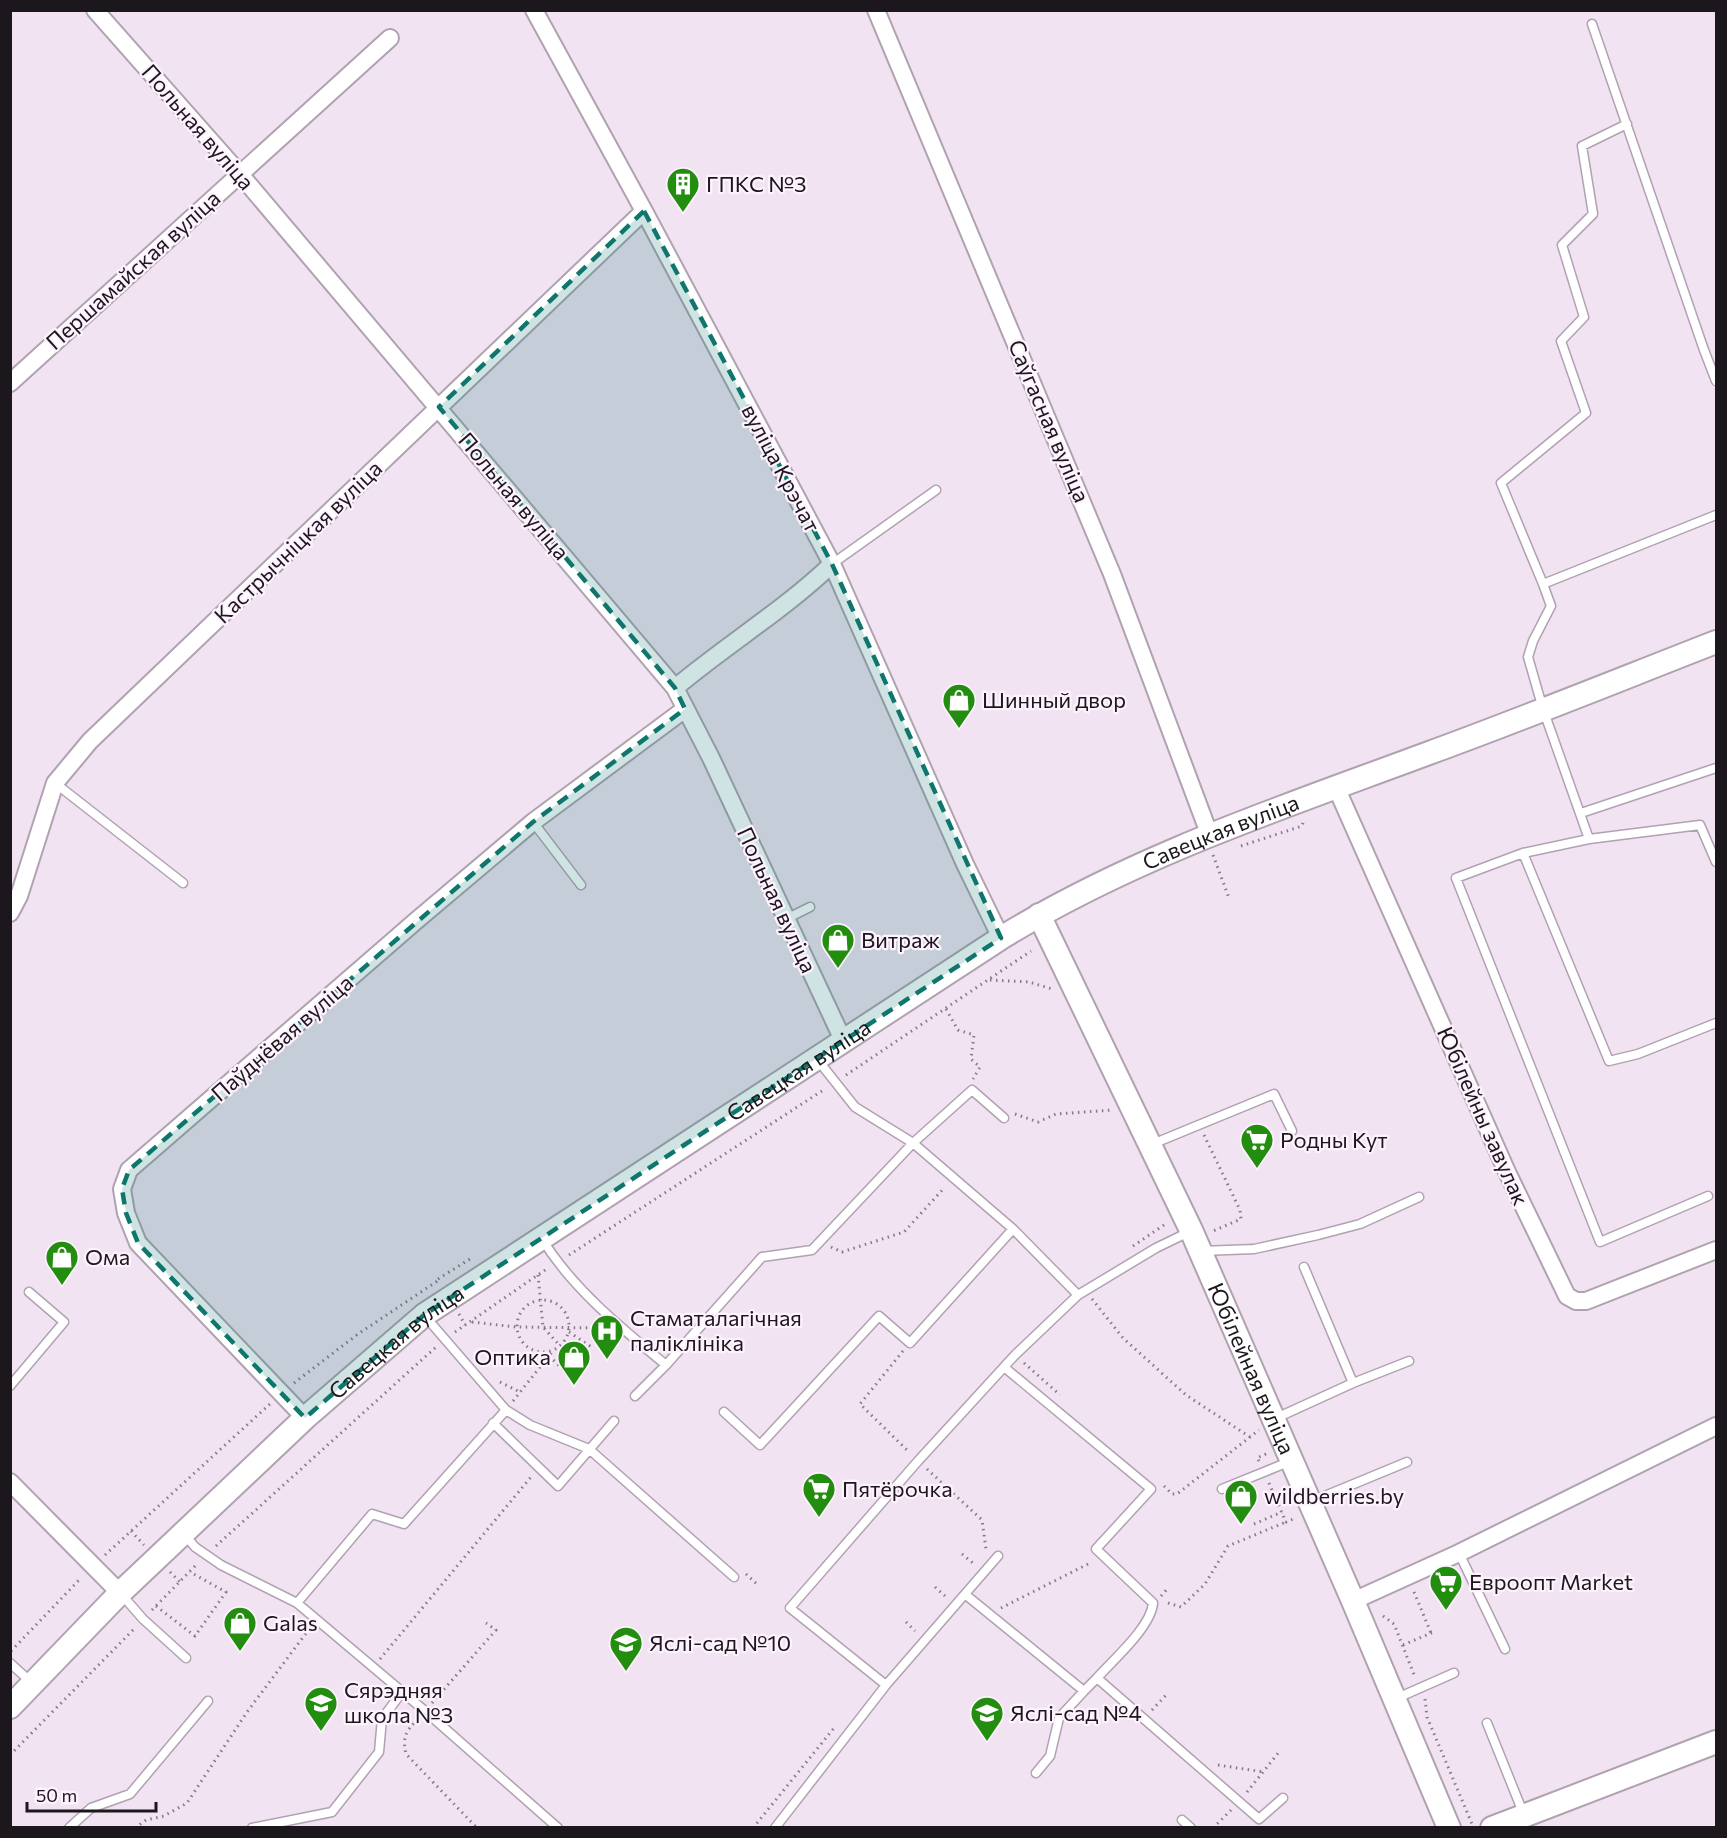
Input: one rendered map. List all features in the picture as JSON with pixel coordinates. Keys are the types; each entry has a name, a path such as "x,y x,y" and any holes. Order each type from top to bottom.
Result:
{"street":[{"name":"Польная вуліца","path":"95,10 239,173 675,688 711,758 843,1040"},
{"name":"вуліца Крэчат","path":"534,10 832,564 964,864 1001,938"},
{"name":"Саўгасная вуліца","path":"876,10 1112,574 1211,846"},
{"name":"Першамайская вуліца","path":"10,383 390,38"},
{"name":"Кастрычніцкая вуліца","path":"10,913 19,896 55,783 90,741 644,211"},
{"path":"675,688 810,585 832,564"},
{"name":"Савецкая вуліца","path":"10,1707 120,1593 305,1418 424,1315 1001,938 1099,883 1211,846 1336,787 1716,642"},
{"name":"Паўднёвая вуліца","path":"305,1418 138,1243 126,1214 122,1189 129,1170 532,822 686,709"},
{"name":"Юбілейны завулак","path":"1336,787 1507,1172 1567,1296 1576,1301 1586,1301 1716,1250"},
{"name":"Юбілейная вуліца","path":"1039,915 1150,1145 1204,1244 1267,1424 1292,1461 1310,1502 1363,1596 1395,1700 1449,1827"},
{"path":"1363,1596 1460,1553 1716,1426"},
{"path":"10,1482 120,1593"},
{"path":"1482,1827 1525,1815 1716,1742"}],"lane":[{"path":"1592,24 1716,381"},
{"path":"1589,839 1543,709 1528,657 1533,640 1551,606 1501,483 1586,413 1561,340 1584,317 1562,245 1593,214 1582,146 1627,124"},
{"path":"832,564 936,490"},
{"path":"1543,584 1716,515"},
{"path":"1581,813 1716,768"},
{"path":"55,783 183,884"},
{"path":"532,822 581,885"},
{"path":"1707,1196 1600,1242 1456,878 1524,853 1589,839 1700,825 1716,862"},
{"path":"1524,853 1609,1062 1638,1054 1716,1023"},
{"path":"785,919 810,907"},
{"path":"817,1058 855,1107 913,1143 1013,1229 1082,1293"},
{"path":"635,1396 666,1365 762,1257 812,1250 913,1143 972,1090 1003,1117"},
{"path":"1150,1145 1274,1094 1293,1131"},
{"path":"886,1685 790,1608 918,1461 1004,1367 1082,1293 1156,1248 1204,1244 1254,1249 1360,1224 1419,1197"},
{"path":"724,1412 760,1445 879,1316 910,1343 1013,1229"},
{"path":"541,1237 557,1262 622,1328 666,1365"},
{"path":"1304,1267 1353,1383"},
{"path":"10,1386 64,1322 28,1292"},
{"path":"424,1315 506,1410 530,1425 589,1449 734,1577"},
{"path":"1267,1424 1353,1383 1409,1361"},
{"path":"1004,1367 1152,1489 1096,1549 1153,1603 1152,1611 1143,1626 1059,1718 1050,1756 1036,1773"},
{"path":"297,1603 372,1514 404,1524 506,1410"},
{"path":"493,1423 558,1486 614,1421"},
{"path":"1222,1489 1292,1461"},
{"path":"1310,1502 1407,1462"},
{"path":"183,1534 195,1547 221,1565 297,1603 558,1827"},
{"path":"1460,1553 1505,1649"},
{"path":"775,1827 886,1685 998,1556"},
{"path":"120,1593 143,1619 186,1658"},
{"path":"966,1595 1084,1691"},
{"path":"10,1664 33,1684"},
{"path":"1395,1700 1454,1673"},
{"path":"1097,1678 1259,1819 1283,1798"},
{"path":"252,1827 333,1812 379,1752 382,1719 402,1692"},
{"path":"69,1827 92,1808 130,1794 208,1701"},
{"path":"1487,1724 1525,1815"},
{"path":"1182,1820 1191,1827"}],"path":[{"path":"1211,846 1229,898"},
{"path":"10,1755 206,1555 444,1339 557,1262 836,1082 1031,951"},
{"path":"989,980 1029,982"},
{"path":"946,1009 958,1030 974,1035 971,1059 980,1067"},
{"path":"1003,1117 1016,1114 1038,1122 1056,1114 1118,1110"},
{"path":"1199,1124 1240,1210 1241,1219 1212,1232 1204,1244"},
{"path":"812,1250 831,1247 842,1252 904,1232 953,1178"},
{"path":"1127,1251 1168,1222"},
{"path":"538,1275 543,1328 560,1346"},
{"path":"10,1652 93,1566 282,1392 358,1334 438,1279 465,1325"},
{"path":"1082,1293 1123,1338 1186,1395 1250,1437"},
{"path":"506,1410 554,1350 560,1346 569,1330 566,1315 560,1307 551,1301 531,1302 523,1308 518,1317 516,1327 518,1337 524,1346 533,1351 543,1353 554,1350"},
{"path":"470,1322 569,1330 622,1328"},
{"path":"569,1330 593,1348"},
{"path":"910,1343 860,1404 982,1520 987,1547 966,1571"},
{"path":"549,1356 570,1376"},
{"path":"1164,1486 1172,1494 1177,1494 1267,1424"},
{"path":"373,1667 539,1468"},
{"path":"1266,1491 1271,1489"},
{"path":"1254,1524 1282,1512"},
{"path":"1168,1603 1181,1607 1189,1601 1205,1584 1228,1546 1286,1522"},
{"path":"962,1554 973,1563"},
{"path":"989,1614 1103,1556"},
{"path":"156,1606 195,1636 226,1592 190,1572"},
{"path":"935,1587 945,1596"},
{"path":"1161,1596 1168,1588"},
{"path":"1403,1645 1433,1632 1413,1590 1404,1593"},
{"path":"1363,1596 1383,1618 1394,1624 1427,1704 1427,1717 1482,1827"},
{"path":"135,1827 146,1820 164,1816 187,1803 247,1712 316,1619"},
{"path":"906,1622 915,1631 909,1639"},
{"path":"477,1827 406,1754 403,1741 410,1727 496,1630 486,1623"},
{"path":"1150,1712 1167,1694"},
{"path":"753,1827 840,1721"},
{"path":"1208,1764 1264,1772"}],"highlighted area":[{"path":"644,211 832,564 1001,938 424,1315 305,1418 138,1243 126,1213 122,1189 129,1170 533,822 685,709 675,688 439,407"}],"place":[{"name":"ГПКС №3","path":"683,213"},
{"name":"Шинный двор","path":"959,729"},
{"name":"Витраж","path":"838,969"},
{"name":"Родны Кут","path":"1257,1169"},
{"name":"Ома","path":"62,1286"},
{"name":"Стаматалагічная паліклініка","path":"607,1360"},
{"name":"Оптика","path":"574,1386"},
{"name":"Пятёрочка","path":"819,1518"},
{"name":"wildberries.by","path":"1241,1525"},
{"name":"Евроопт Market","path":"1446,1611"},
{"name":"Galas","path":"240,1652"},
{"name":"Яслі-сад №10","path":"626,1672"},
{"name":"Сярэдняя школа №3","path":"321,1732"},
{"name":"Яслі-сад №4","path":"987,1742"}]}
